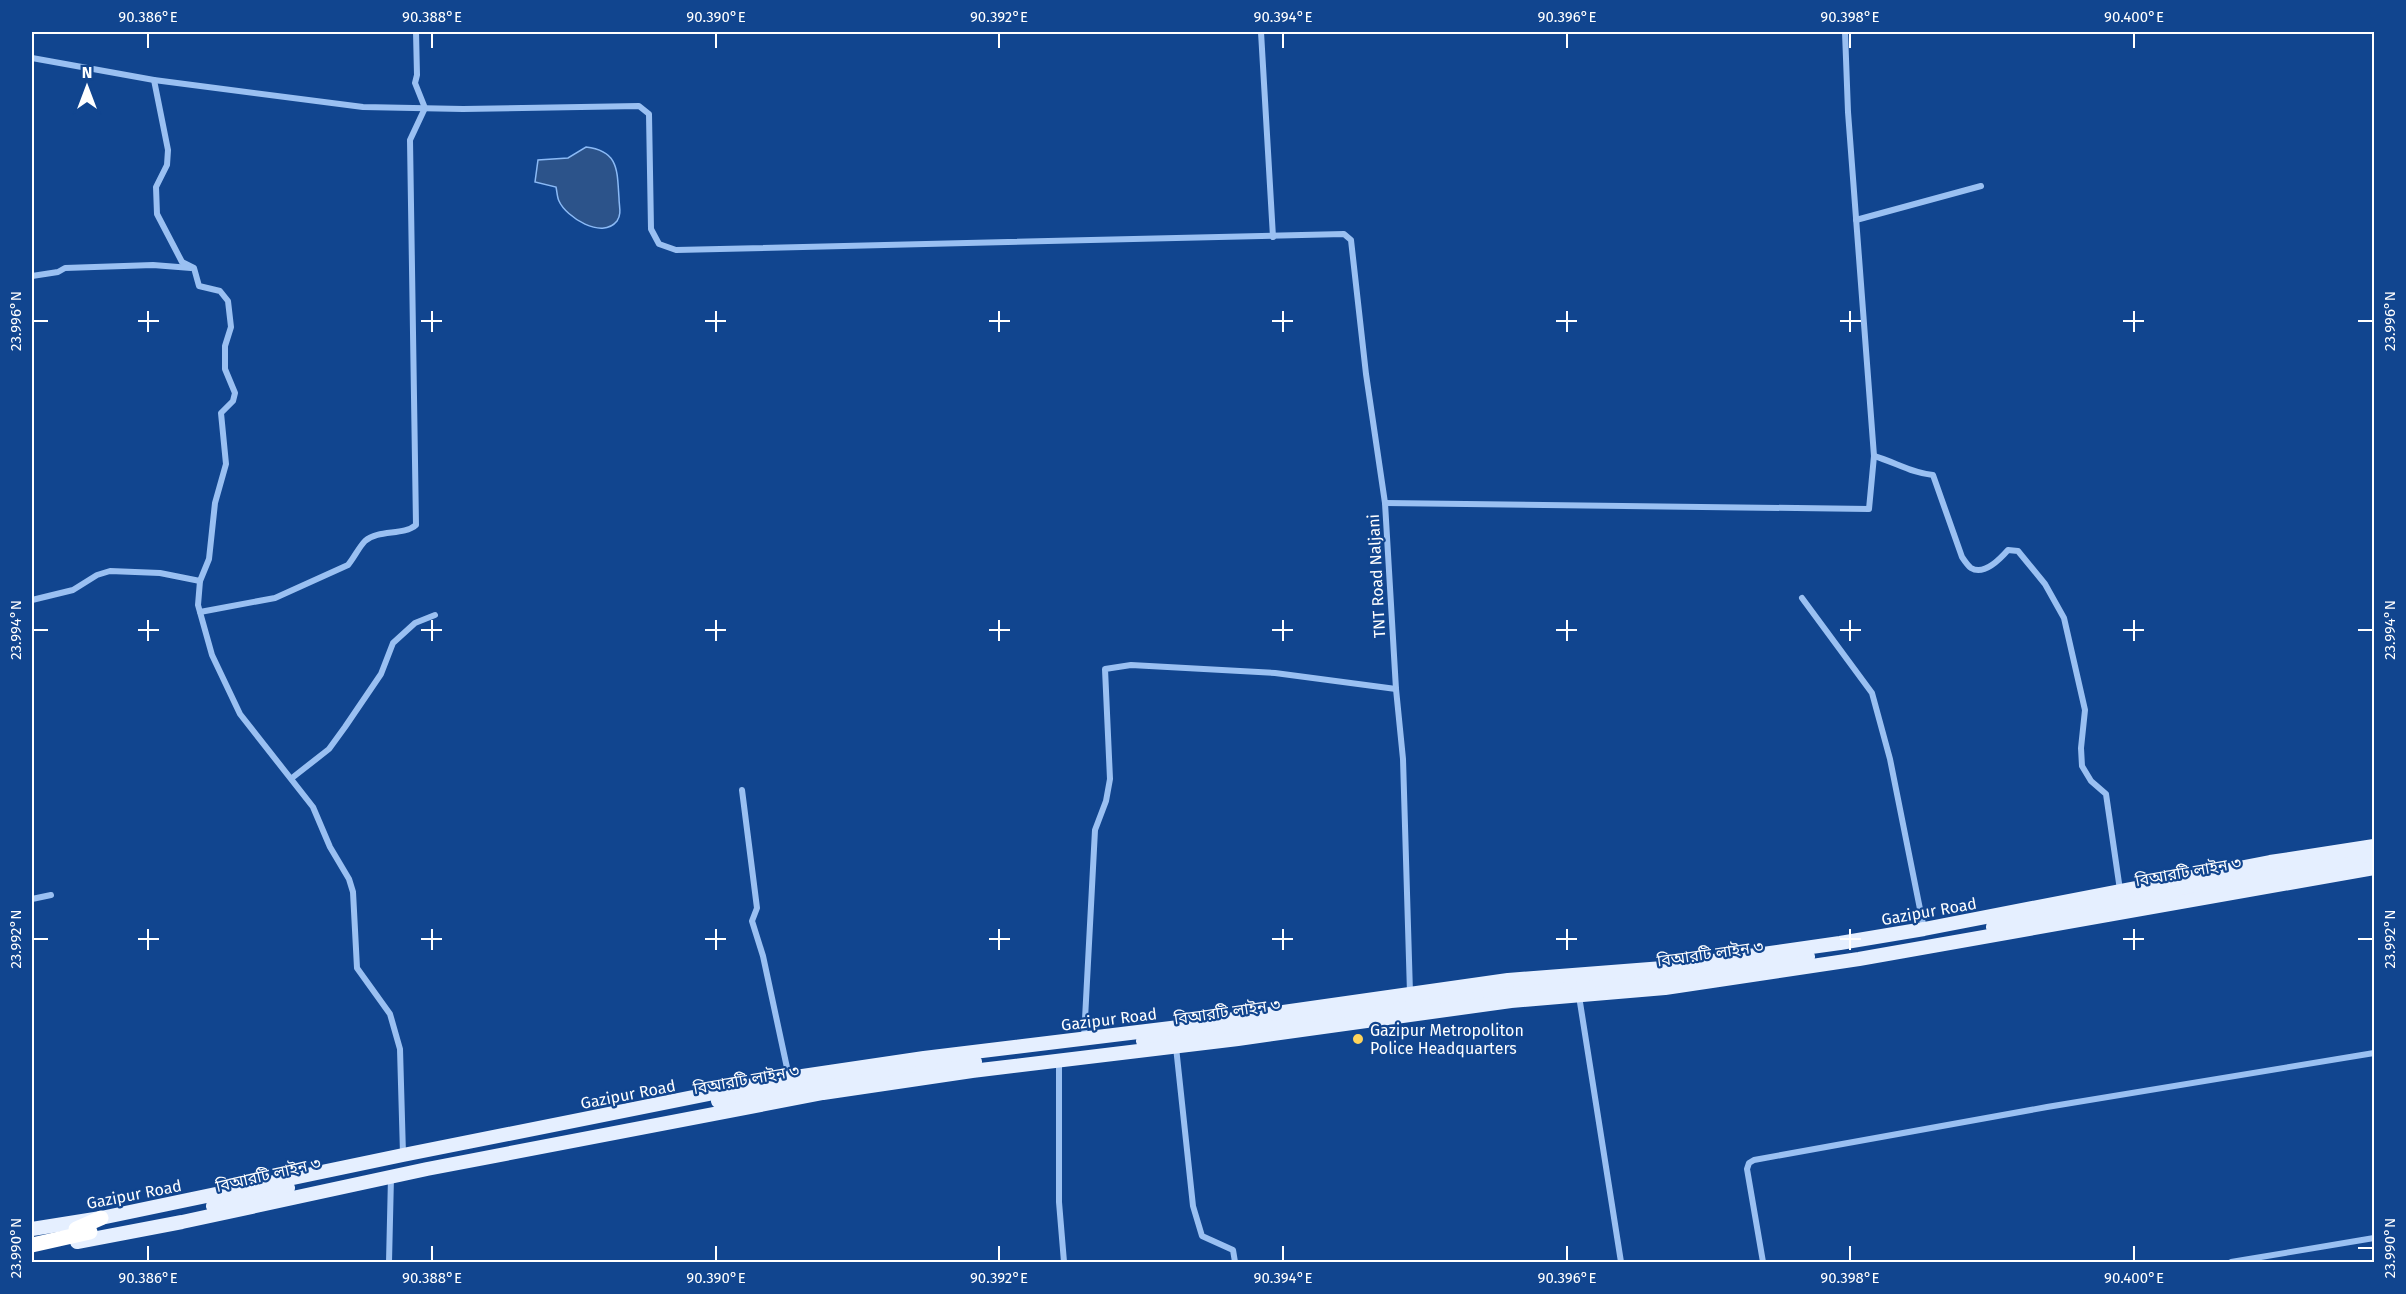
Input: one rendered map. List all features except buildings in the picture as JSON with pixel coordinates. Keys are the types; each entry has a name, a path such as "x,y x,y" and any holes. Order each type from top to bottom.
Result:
{"highway":[{"path":"83,1230 101,1218"},
{"name":"বিআরটি লাইন ৩","path":"32,1238 83,1230"},
{"name":"বিআরটি লাইন ৩","path":"32,1245 83,1230"}],"main road":[{"name":"Gazipur Road","path":"32,1229 101,1218 789,1078 924,1058 1083,1040 1508,980 1663,968 1924,929 2270,862 2374,846"},
{"name":"বিআরটি লাইন ৩","path":"83,1230 211,1206 333,1177 672,1110 840,1081 928,1067 1166,1038 1508,990 1664,978 1856,950 2374,856"},
{"path":"32,1251 182,1222 391,1177 823,1093 1510,1001 1665,988 1859,959 2374,868"}],"street":[{"path":"200,612 275,598 348,565 365,541 416,525 410,140 424,108 415,83 417,75 416,32"},
{"path":"1261,32 1273,237"},
{"path":"1385,503 1869,509 1874,456 1848,112 1845,32"},
{"path":"32,58 154,80 363,107 424,108"},
{"path":"154,80 168,150 167,165 156,187 157,214 182,262 194,268 199,286 220,291 228,301 231,327 225,346 225,369 235,393 233,401 221,413 226,464 215,503 209,559 200,581 198,605 212,655 240,714 313,807 330,847 349,879 353,892 357,968 390,1014 400,1049 403,1155"},
{"name":"TNT Road Naljani","path":"424,108 639,106 649,114 651,229 659,244 676,250 1344,234 1351,240 1366,374 1385,503 1396,689 1403,759 1410,993"},
{"path":"1856,220 1981,186"},
{"path":"32,276 58,272 65,268 153,265 194,268"},
{"path":"1874,456 1891,461 1909,471 1933,475 1962,557 1970,568 1974,570 1985,568 1999,560 2008,549 2018,551 2045,584 2064,618 2085,710 2081,748 2082,766 2091,781 2106,794 2120,891"},
{"path":"32,600 73,590 97,575 110,571 160,573 200,581"},
{"path":"1802,598 1872,693 1890,759 1924,929"},
{"path":"292,778 329,749 381,674 393,643 415,623 435,615"},
{"path":"1083,1040 1095,830 1106,801 1110,779 1104,669 1131,665 1275,673 1396,689"},
{"path":"742,790 757,908 752,921 760,943 789,1078"},
{"path":"32,898 51,895"},
{"path":"1579,995 1621,1263"},
{"path":"1176,1047 1193,1206 1202,1236 1233,1250 1234,1263"},
{"path":"1763,1263 1747,1169 1749,1163 1754,1160 2035,1109 2374,1053"},
{"path":"1059,1061 1059,1202 1064,1263"},
{"path":"388,1263 391,1177"},
{"path":"2231,1263 2374,1238"}],"water":[{"path":"586,147 597,149 610,158 618,179 619,218 610,226 603,228 585,224 576,219 569,214 558,199 556,187 535,182 538,160 568,158"}],"place":[{"name":"Gazipur Metropoliton Police Headquarters","path":"1358,1039"}]}
